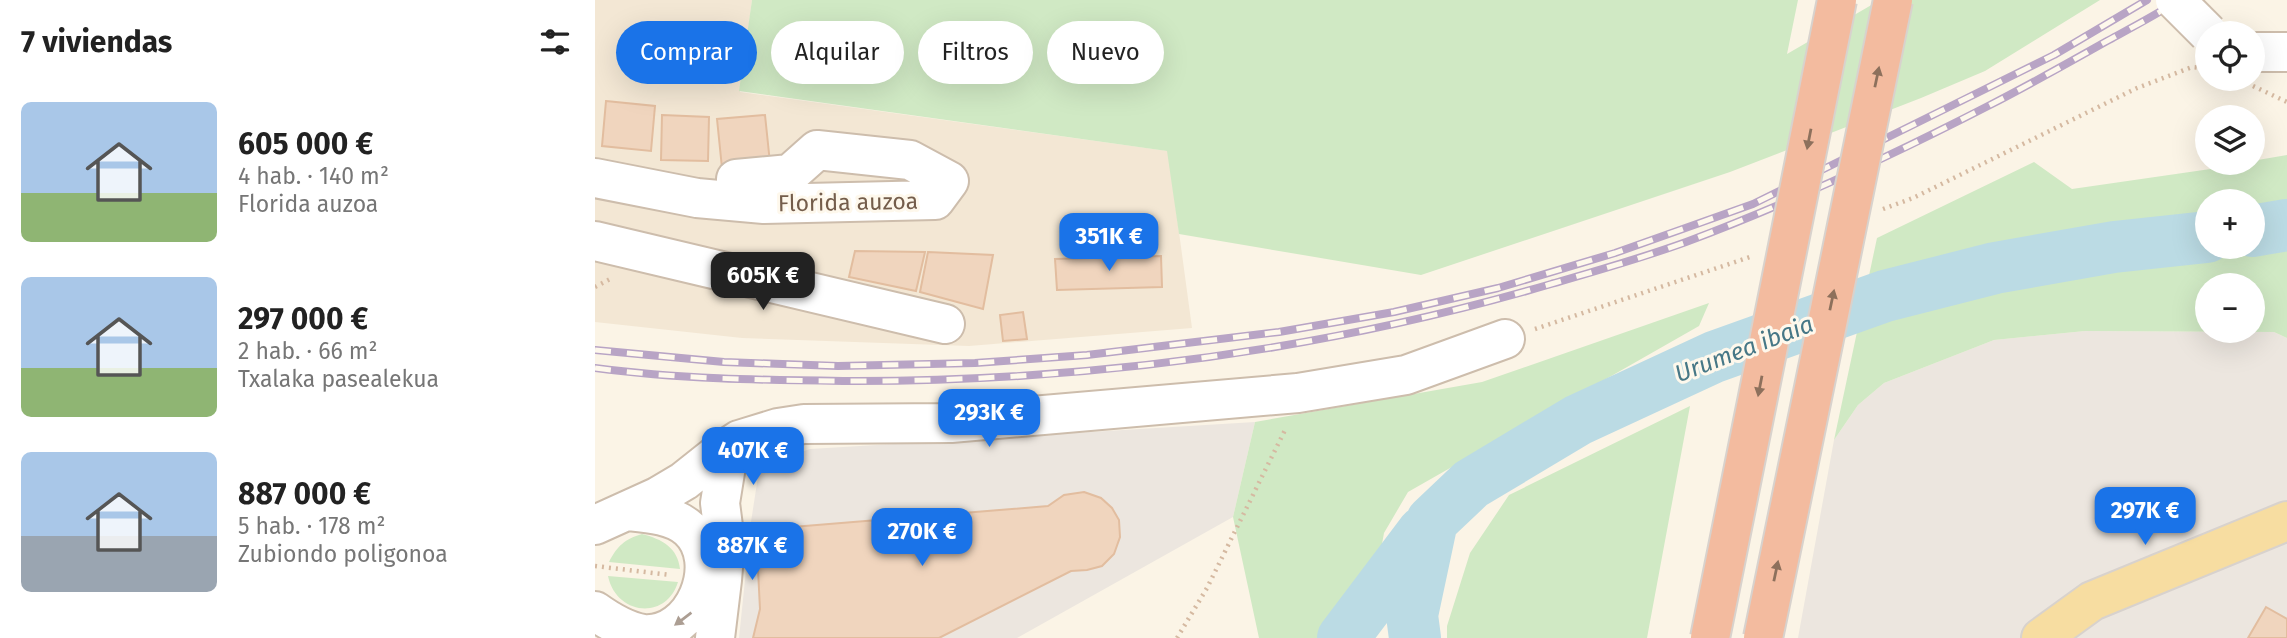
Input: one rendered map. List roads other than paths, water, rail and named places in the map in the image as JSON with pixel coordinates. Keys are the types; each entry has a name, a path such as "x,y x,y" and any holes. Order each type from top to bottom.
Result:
{"highway":[{"path":"1710,638 1837,0"},
{"path":"1763,638 1893,0"}],"main road":[{"path":"2041,638 2092,601 2287,521"}],"street":[{"path":"2175,0 2196,21"},
{"path":"2265,61 2287,52"},
{"name":"Florida auzoa","path":"595,178 697,198 764,204 935,200 949,181 910,160 817,150 790,174 736,178"},
{"path":"595,241 945,324"},
{"path":"612,518 684,481 740,440 768,430 804,424 951,423 1298,393 1406,375 1505,339"},
{"path":"715,638 725,542 720,503 725,474 740,440"},
{"path":"679,523 684,481"},
{"path":"684,481 710,506 722,526"},
{"path":"595,611 627,629 645,635 663,632 690,615 698,602 706,564 702,547 689,528 679,523 663,516 612,518"}],"waterway":[{"name":"Urumea ibaia","path":"2265,229 2287,225"},
{"name":"Urumea ibaia","path":"1415,638 1412,615 1432,521 1471,484 1578,420 1714,357 1885,296 1995,268 2114,247 2195,238"},
{"path":"1343,638 1423,532"}],"railway":[{"path":"595,350 724,362 838,366 975,363 1087,355 1279,332 1394,312 1498,288 1615,253 1753,204 2054,55 2147,0"},
{"path":"595,368 688,377 782,380 934,380 1023,376 1201,358 1378,328 1551,284 1653,253 1725,227 1802,195 1990,105 2179,0"}]}
